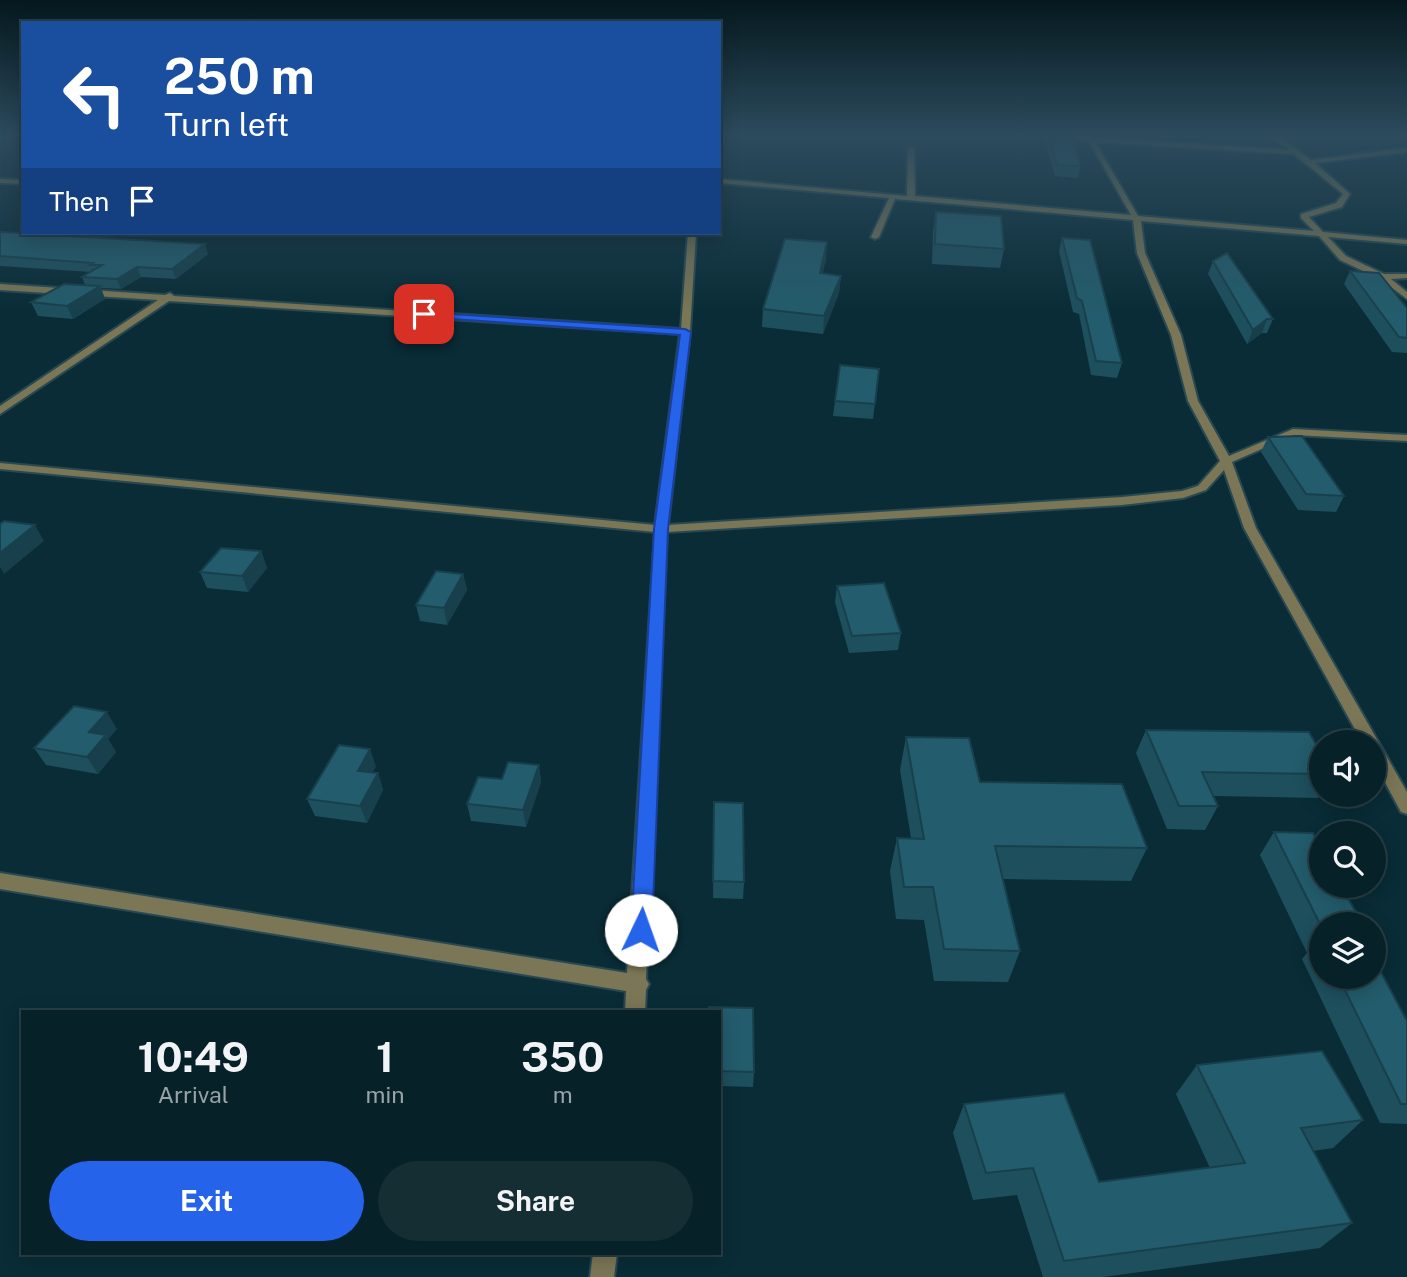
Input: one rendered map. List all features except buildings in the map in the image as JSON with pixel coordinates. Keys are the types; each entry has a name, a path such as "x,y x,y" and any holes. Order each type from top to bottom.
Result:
{"street":[{"path":"877,195 1136,220 1317,232 1407,242"},
{"path":"1122,195 1136,220 1141,253 1176,335 1192,401 1226,461 1250,528 1363,730"},
{"path":"1347,195 1339,205 1304,216 1343,258 1382,277 1407,296"},
{"path":"875,237 893,196"},
{"path":"635,1010 639,984 661,529 685,332 692,235"},
{"path":"1382,277 1407,276"},
{"path":"0,287 170,296 685,332"},
{"path":"0,411 170,296"},
{"path":"0,466 661,529 1134,500 1183,494 1202,488 1226,461 1293,432 1368,435 1407,440"},
{"path":"1386,769 1407,807"},
{"path":"0,881 639,984"},
{"path":"602,1277 605,1255"}],"route":[{"path":"424,314 685,332 661,529 641,930"}]}
